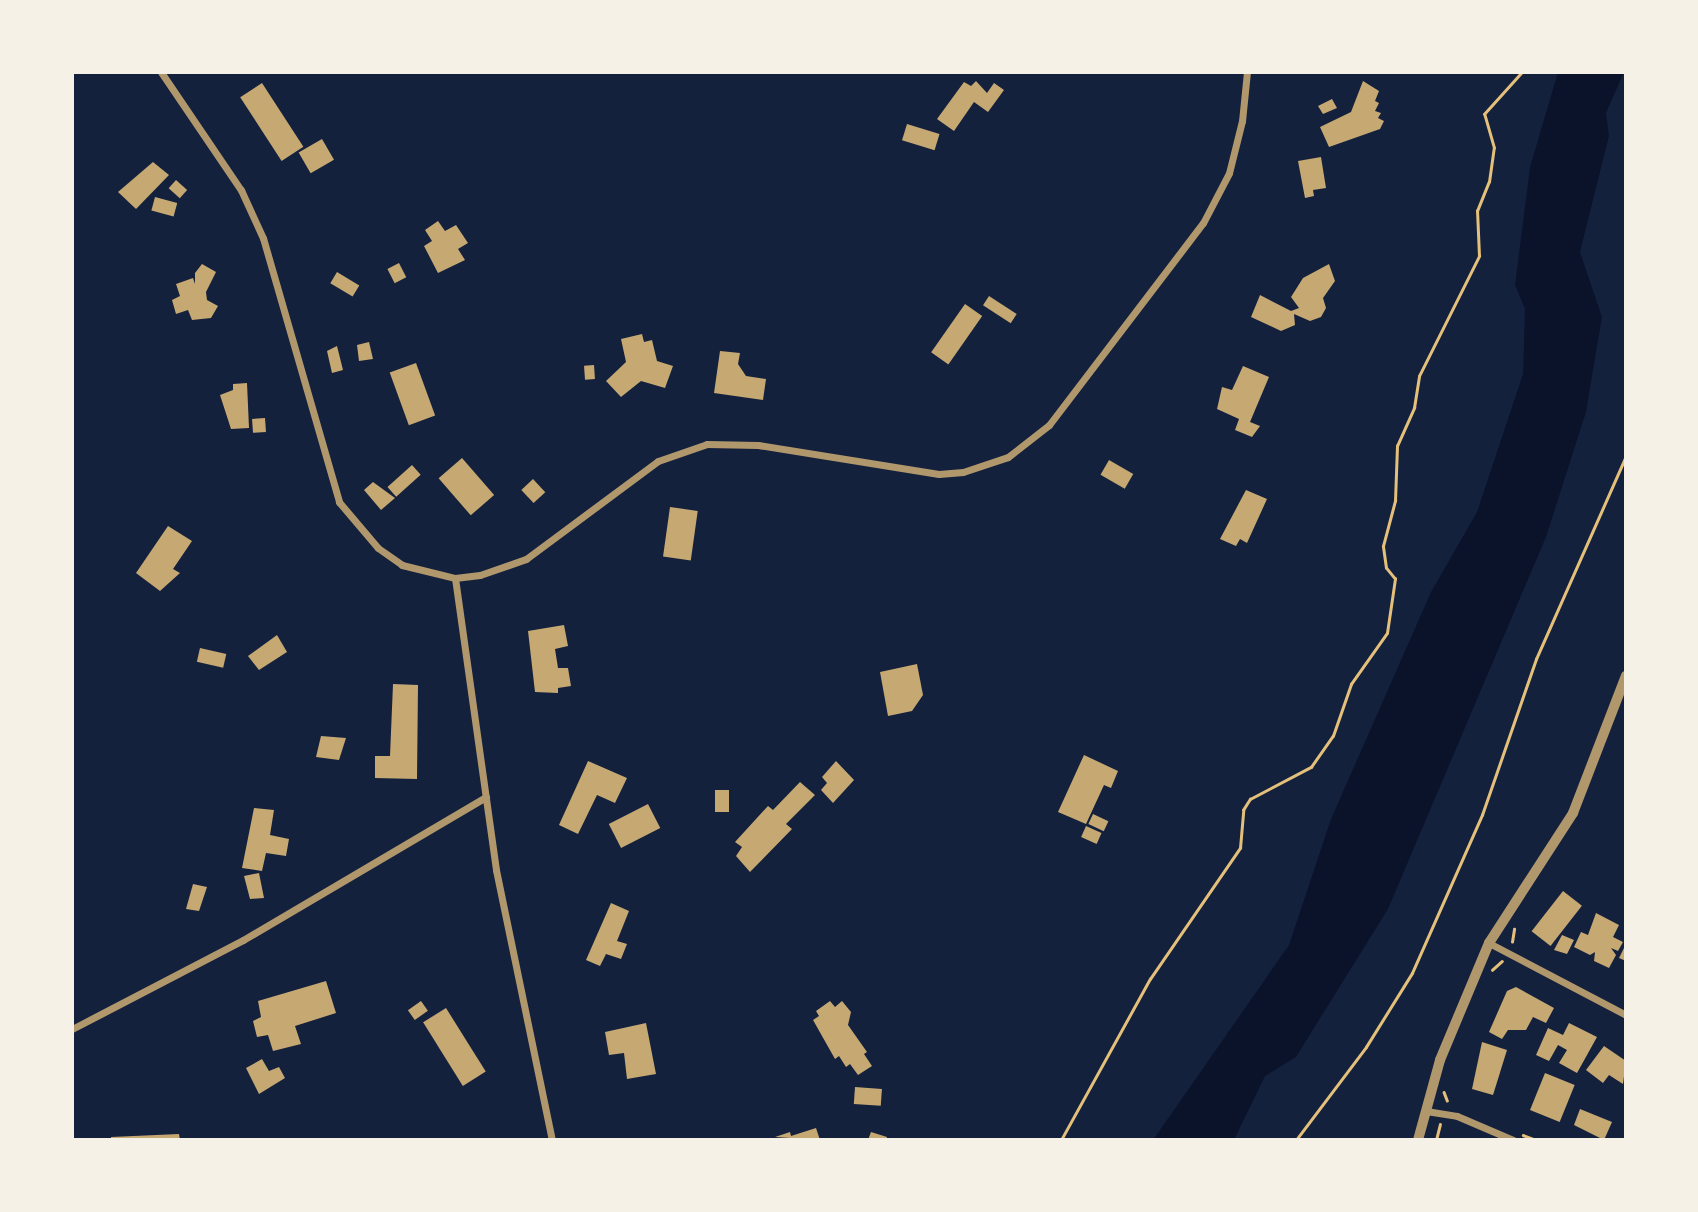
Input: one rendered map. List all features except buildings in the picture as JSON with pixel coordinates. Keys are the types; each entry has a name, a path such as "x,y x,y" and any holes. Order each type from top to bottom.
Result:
{"street":[{"path":"161,72 241,190 263,237 339,502 377,548 402,565 455,578 480,575 526,559 658,461 707,444 758,445 939,474 963,472 1008,457 1049,425 1203,223 1229,173 1242,121 1247,72"},
{"path":"455,578 512,955 552,1140"},
{"path":"1418,1140 1440,1060 1489,943 1573,813 1626,676"},
{"path":"72,1029 243,940 486,797"},
{"path":"1489,943 1626,1015"},
{"path":"1426,1111 1457,1116 1513,1140"}],"path":[{"path":"1061,1140 1150,979 1237,853 1244,833 1243,810 1250,799 1311,767 1333,736 1351,684 1387,633 1395,579 1387,568 1383,546 1395,501 1397,446 1414,408 1419,376 1479,256 1477,211 1489,182 1494,148 1484,114 1522,72"},
{"path":"1296,1140 1366,1048 1412,973 1482,815 1536,659 1626,456"},
{"path":"1485,978 1506,953 1519,919"},
{"path":"1443,1089 1447,1100"}],"water":[{"path":"1558,72 1624,72 1606,113 1609,136 1580,252 1602,317 1586,412 1546,537 1388,909 1296,1057 1265,1076 1234,1140 1153,1140 1289,945 1331,819 1431,592 1477,512 1523,374 1525,309 1515,285 1530,167"}]}
